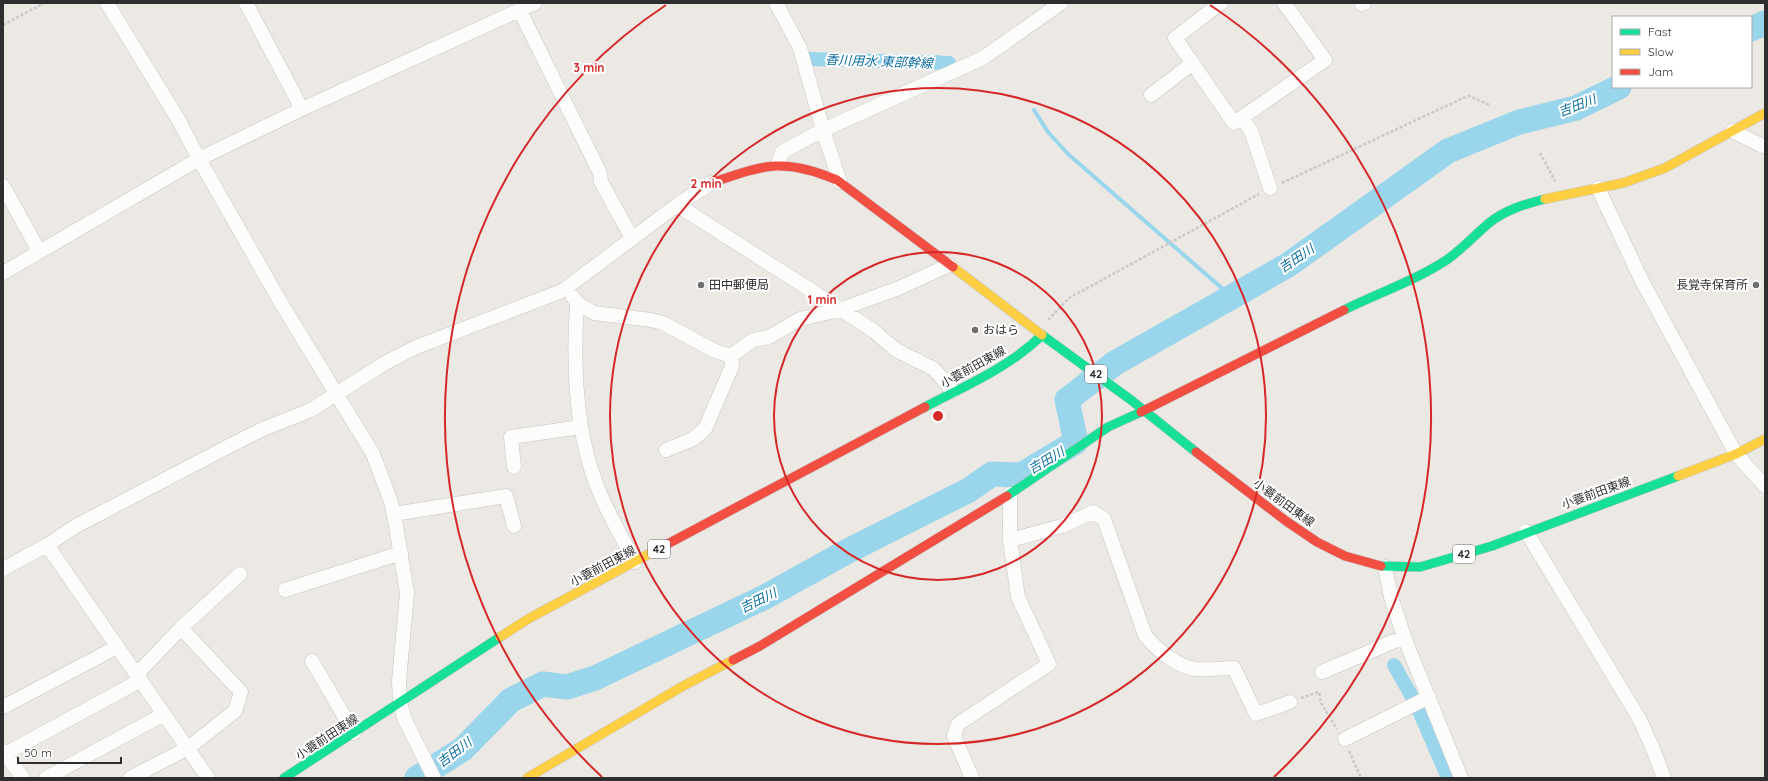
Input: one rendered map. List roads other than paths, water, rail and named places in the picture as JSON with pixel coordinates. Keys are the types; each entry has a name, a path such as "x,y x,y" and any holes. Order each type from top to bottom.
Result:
{"street":[{"path":"107,3 178,119 199,159 281,303 373,454 394,514 407,592 399,681 400,702 404,718 434,778"},
{"path":"246,3 302,109"},
{"path":"776,3 800,48 823,130 840,182"},
{"path":"778,164 782,152 823,130 983,58 1061,3"},
{"path":"1212,6 1175,38 1234,123 1325,60 1284,3"},
{"path":"3,273 199,159 302,109 526,7 600,173 601,182 632,238"},
{"path":"1151,95 1193,63"},
{"path":"527,778 682,686 760,646 1010,494 1108,427 1375,294 1430,270 1448,260 1464,248 1490,222 1504,213 1519,206 1563,194 1623,182 1665,168 1765,113"},
{"path":"1242,118 1251,131 1270,188"},
{"path":"1732,131 1765,147"},
{"path":"3,569 47,545 76,526 263,429 311,410 385,363 414,348 486,319 530,305 567,288 677,205 711,183 752,169 778,164 801,166 821,172 840,182 1039,333"},
{"path":"3,186 39,251"},
{"path":"1598,188 1642,281 1736,454 1765,486"},
{"path":"677,205 874,331 896,350 934,369 953,391"},
{"path":"731,356 753,340 769,337 800,319 839,310 899,288 949,265"},
{"path":"567,288 576,303 594,313 651,320 663,323 715,351 731,356"},
{"path":"576,303 574,345 581,427 585,449 596,486 611,518 635,562"},
{"name":"小蓑前田東線","path":"284,778 528,619 1007,363 1029,348 1039,333 1131,400 1280,516 1317,542 1345,556 1385,567 1420,567 1492,546 1526,531 1736,454 1765,439"},
{"path":"666,450 693,439 705,429 732,366 731,356"},
{"path":"514,467 511,437 581,427"},
{"path":"972,778 954,736 958,724 1048,664 1018,597 1010,540 1010,494"},
{"path":"394,514 506,496 514,526"},
{"path":"1010,540 1062,526 1093,512 1104,519 1145,635 1155,648 1171,659 1195,669 1234,668 1256,714 1290,702"},
{"path":"1526,531 1640,720 1664,778"},
{"path":"47,545 208,778"},
{"path":"285,590 401,553"},
{"path":"1385,567 1391,597 1404,637 1420,701 1461,778"},
{"path":"23,778 4,752 138,678 181,628 240,574"},
{"path":"130,778 188,748 235,711 241,692 181,628"},
{"path":"1322,672 1404,637"},
{"path":"3,707 117,647"},
{"path":"312,662 354,733"},
{"path":"1345,739 1420,701"},
{"path":"46,778 164,714"}],"waterway":[{"name":"吉田川","path":"1752,29 1765,23"},
{"name":"香川用水 東部幹線","path":"916,62 939,57"},
{"name":"香川用水 東部幹線","path":"809,59 949,63"},
{"name":"吉田川","path":"417,778 463,749 511,700 543,684 567,687 595,678 765,597 848,551 969,490 992,474 1021,475 1076,442 1067,400 1115,363 1288,265 1448,151 1519,122 1576,108 1617,88"},
{"path":"1034,110 1048,132 1068,154 1232,297"},
{"name":"香川用水 東部幹線","path":"1394,665 1416,704 1448,778"}],"place":[{"name":"田中郵便局","path":"701,285"},
{"name":"長覚寺保育所","path":"1756,285"},
{"name":"おはら","path":"975,330"}]}
